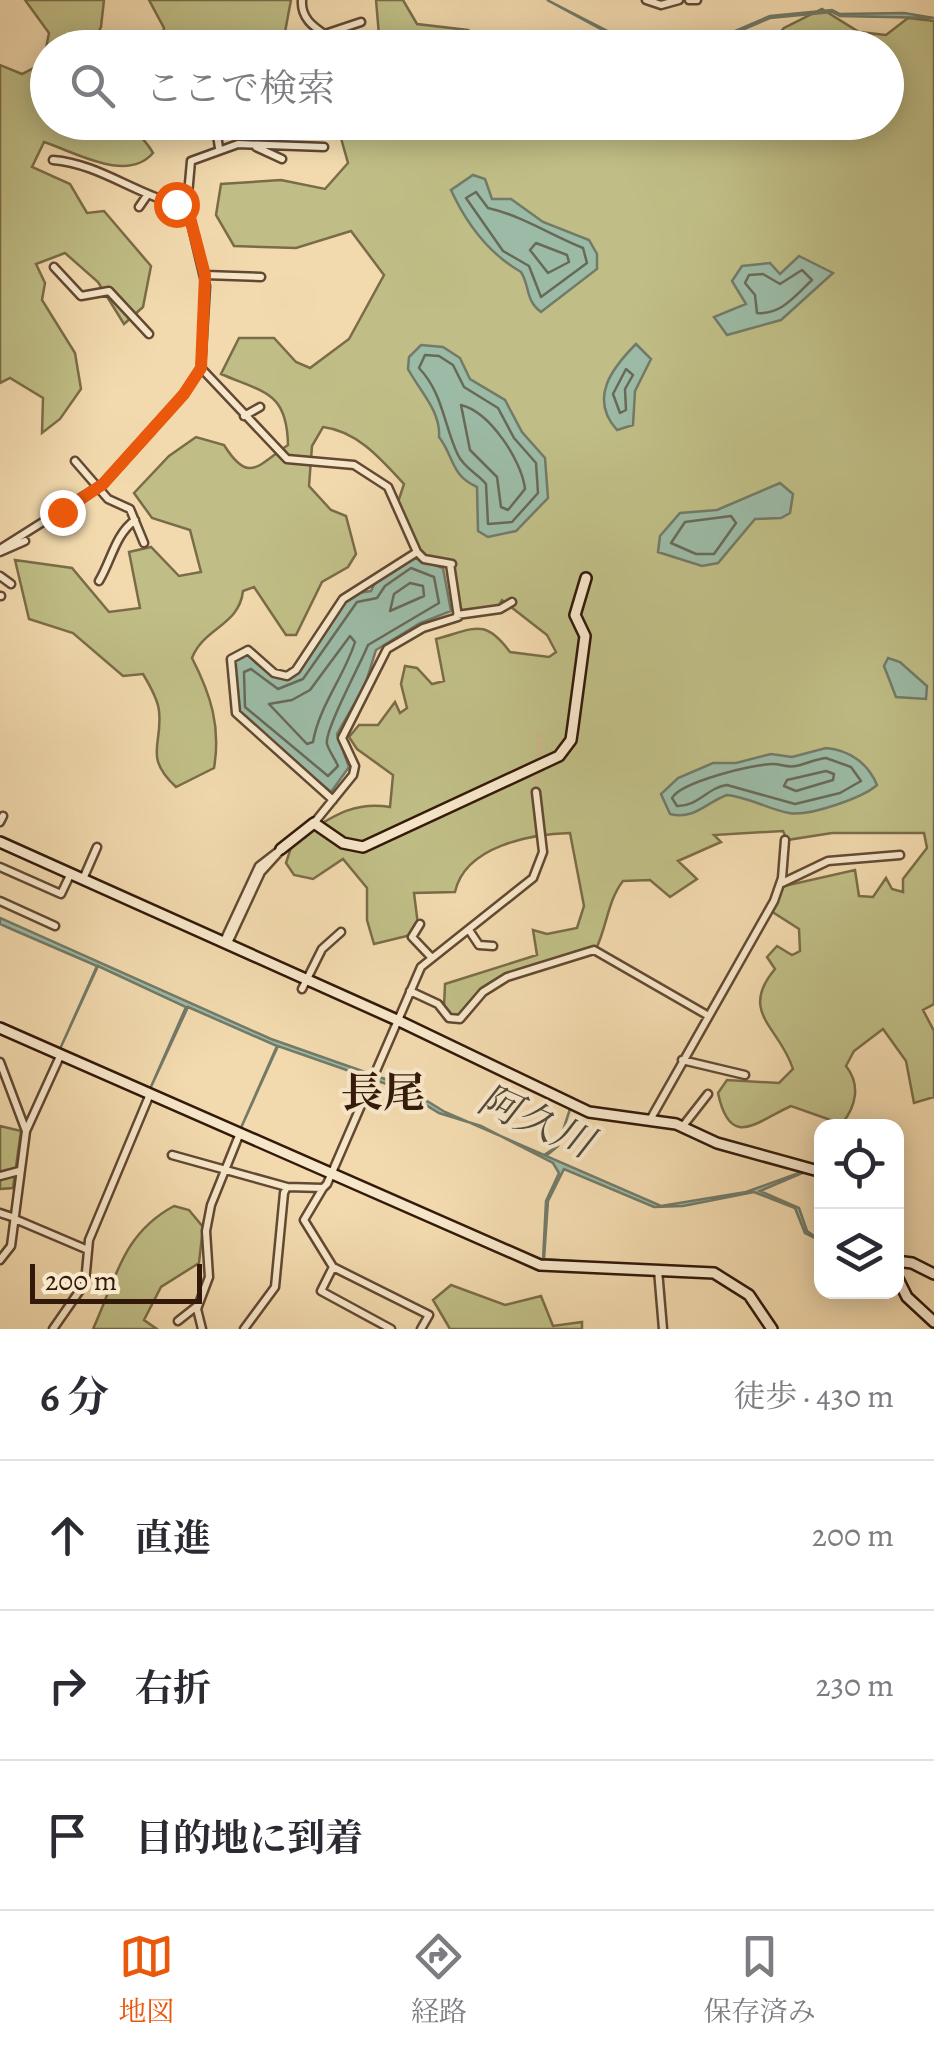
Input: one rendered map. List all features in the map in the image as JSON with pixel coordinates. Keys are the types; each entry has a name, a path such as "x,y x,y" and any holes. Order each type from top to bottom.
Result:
{"street":[{"path":"302,0 302,11 318,30"},
{"path":"646,0 662,5 679,0"},
{"path":"689,0 697,0"},
{"path":"337,30 361,22"},
{"path":"218,140 219,148"},
{"path":"250,145 282,159"},
{"path":"0,550 98,488 184,394 201,368 205,275 187,206 191,161 219,148 324,148"},
{"path":"52,160 94,169 148,194 187,206"},
{"path":"139,207 148,194"},
{"path":"54,267 81,296 109,291 148,334"},
{"path":"205,275 261,277"},
{"path":"201,368 288,459 354,465 388,487 417,552 451,564 458,615"},
{"path":"243,416 260,407"},
{"path":"74,461 111,501 130,509 144,543"},
{"path":"99,581 119,532 136,520"},
{"path":"0,550 25,541"},
{"path":"332,800 236,713 231,659 248,650 274,674 287,676 296,670 344,600 417,552"},
{"path":"0,576 12,584"},
{"path":"314,823 343,842 363,847 559,756 570,740 573,726 585,636 575,618 586,578"},
{"path":"226,942 256,871 268,856 314,823 353,776 355,766 343,743 346,725 383,654 423,628 512,602"},
{"path":"421,1329 429,1315 333,1267 304,1220 323,1188 410,990 431,957 533,878 543,852 536,792"},
{"path":"650,1120 781,884 784,840"},
{"path":"0,842 226,942 304,984 397,1020 590,1112 682,1126 717,1143 814,1170"},
{"path":"83,878 97,847"},
{"path":"781,884 828,861 900,855"},
{"path":"0,867 61,894 71,873"},
{"path":"0,901 55,926"},
{"path":"420,924 412,938 431,957"},
{"path":"468,930 479,944 493,946"},
{"path":"304,984 322,949 341,932"},
{"path":"410,990 438,1004 448,1018 460,1019 483,992 508,977 594,950 707,1015"},
{"path":"0,1028 540,1265 704,1271 726,1279 749,1295 772,1329"},
{"path":"0,1260 11,1246 26,1131 61,1054"},
{"path":"682,1060 745,1076"},
{"path":"0,1062 26,1131"},
{"path":"53,1329 84,1284 94,1225 150,1094"},
{"path":"682,1126 708,1094"},
{"path":"202,1329 196,1318 209,1278 206,1231 240,1134"},
{"path":"172,1155 287,1188 323,1188"},
{"path":"0,1176 20,1170"},
{"path":"244,1329 275,1286 287,1188"},
{"path":"0,1213 88,1250"},
{"path":"904,1262 934,1274"},
{"path":"333,1267 320,1291 391,1329"},
{"path":"658,1268 663,1329"},
{"path":"904,1291 934,1322"},
{"path":"178,1321 198,1306"}],"shaded area":[{"path":"25,0 104,0 100,30 47,30"},
{"path":"149,0 291,0 285,30 164,28"},
{"path":"376,0 403,0 417,24 468,30 379,30"},
{"path":"822,9 856,30 782,30"},
{"path":"908,18 934,21 934,1004 923,1010 934,1031 934,1097 914,1103 906,1061 883,1029 854,1051 846,1066 854,1081 855,1095 845,1119 828,1119 791,1106 756,1124 737,1126 723,1111 718,1093 727,1080 779,1083 793,1069 765,1020 760,997 775,969 767,957 777,946 792,955 800,951 799,929 771,911 784,886 855,870 859,896 873,897 886,878 892,889 903,892 903,879 927,848 924,833 832,833 787,840 783,831 714,835 721,842 678,861 697,879 670,897 650,880 623,881 596,949 503,976 486,987 463,1013 451,1016 444,1007 445,984 537,955 533,930 547,934 577,928 584,906 570,833 519,840 485,853 461,876 455,892 414,893 419,933 374,944 367,920 367,888 343,859 313,879 294,875 286,863 293,841 351,809 390,807 393,775 357,749 349,737 359,725 378,725 395,702 400,713 407,708 401,684 405,666 417,668 432,684 444,681 436,639 478,629 493,634 510,652 549,657 556,652 547,635 502,600 498,607 459,611 452,562 424,557 418,551 398,502 404,484 368,448 347,434 323,427 312,446 309,486 331,510 346,516 356,554 348,567 322,582 296,635 286,635 254,587 243,591 235,612 204,639 192,658 209,698 215,725 214,768 176,787 157,758 158,706 143,674 123,676 73,633 29,619 15,560 72,568 109,612 140,608 129,552 151,547 179,576 201,572 190,530 152,518 134,493 169,456 196,437 224,445 247,468 254,468 288,445 287,428 278,404 261,391 221,374 239,338 274,338 296,362 310,368 349,339 384,275 351,231 296,248 234,246 216,215 221,184 281,180 325,189 348,163 342,140 904,140 904,30 892,30"},
{"path":"0,65 22,74 30,70 30,140 144,140 153,153 142,162 116,166 44,142 32,167 70,184 87,213 104,211 151,266 143,307 124,324 98,282 65,253 36,264 45,283 42,300 75,353 81,389 60,419 42,433 43,398 10,378 0,383"},
{"path":"0,1126 21,1131 13,1188 0,1189"},
{"path":"174,1206 189,1210 203,1227 199,1263 161,1287 144,1320 157,1329 93,1329 132,1244 157,1217"},
{"path":"451,1285 505,1305 541,1296 553,1326 582,1322 582,1329 450,1329 433,1300"}],"water":[{"path":"832,10 840,14 904,13 934,18 840,16 832,12 770,18 737,30 770,16"},
{"path":"473,175 485,179 492,199 511,199 543,222 589,240 597,254 597,269 541,312 532,303 521,272 489,247 457,203 451,190"},
{"path":"799,256 833,273 781,320 727,335 714,317 746,304 732,281 742,266 770,263 780,274"},
{"path":"636,344 651,359 635,391 633,425 617,430 604,406 604,395 612,373"},
{"path":"421,345 443,347 460,358 470,379 505,400 522,432 545,458 548,498 516,531 488,537 478,531 477,487 457,471 439,437 433,410 408,369 409,357"},
{"path":"780,483 793,494 790,513 781,518 755,519 718,563 702,566 658,552 660,536 680,513 717,510"},
{"path":"412,557 443,568 451,611 420,623 376,650 365,685 337,734 349,767 331,792 236,713 235,658 251,653 269,674 286,679 350,594 371,591 376,580"},
{"path":"888,658 900,662 927,686 926,699 896,697 884,666"},
{"path":"826,748 857,759 877,785 836,805 798,813 727,795 693,813 670,814 661,794 678,778 713,763 736,763 771,754 792,757"},
{"path":"0,918 271,1039 399,1084 468,1122 439,1113 398,1088 278,1046 240,1130 277,1046 188,1007 150,1089 186,1007 98,966 60,1049 97,966 0,924"},
{"path":"502,1137 544,1155 558,1146 546,1156 661,1206 746,1192 814,1168 760,1191 799,1208 807,1231 814,1238 805,1233 795,1208 754,1192 683,1206 654,1207 564,1169 548,1201 544,1259 601,1263 543,1260 546,1201 559,1173 553,1163"}],"tunnel":[{"path":"536,792 540,734"}],"district":[{"name":"長尾","path":"383,1092"}],"route":[{"path":"62,512 103,484 184,394 201,368 205,275 187,206 176,204"}],"water label":[{"name":"阿久川","path":"536,1121"}]}
